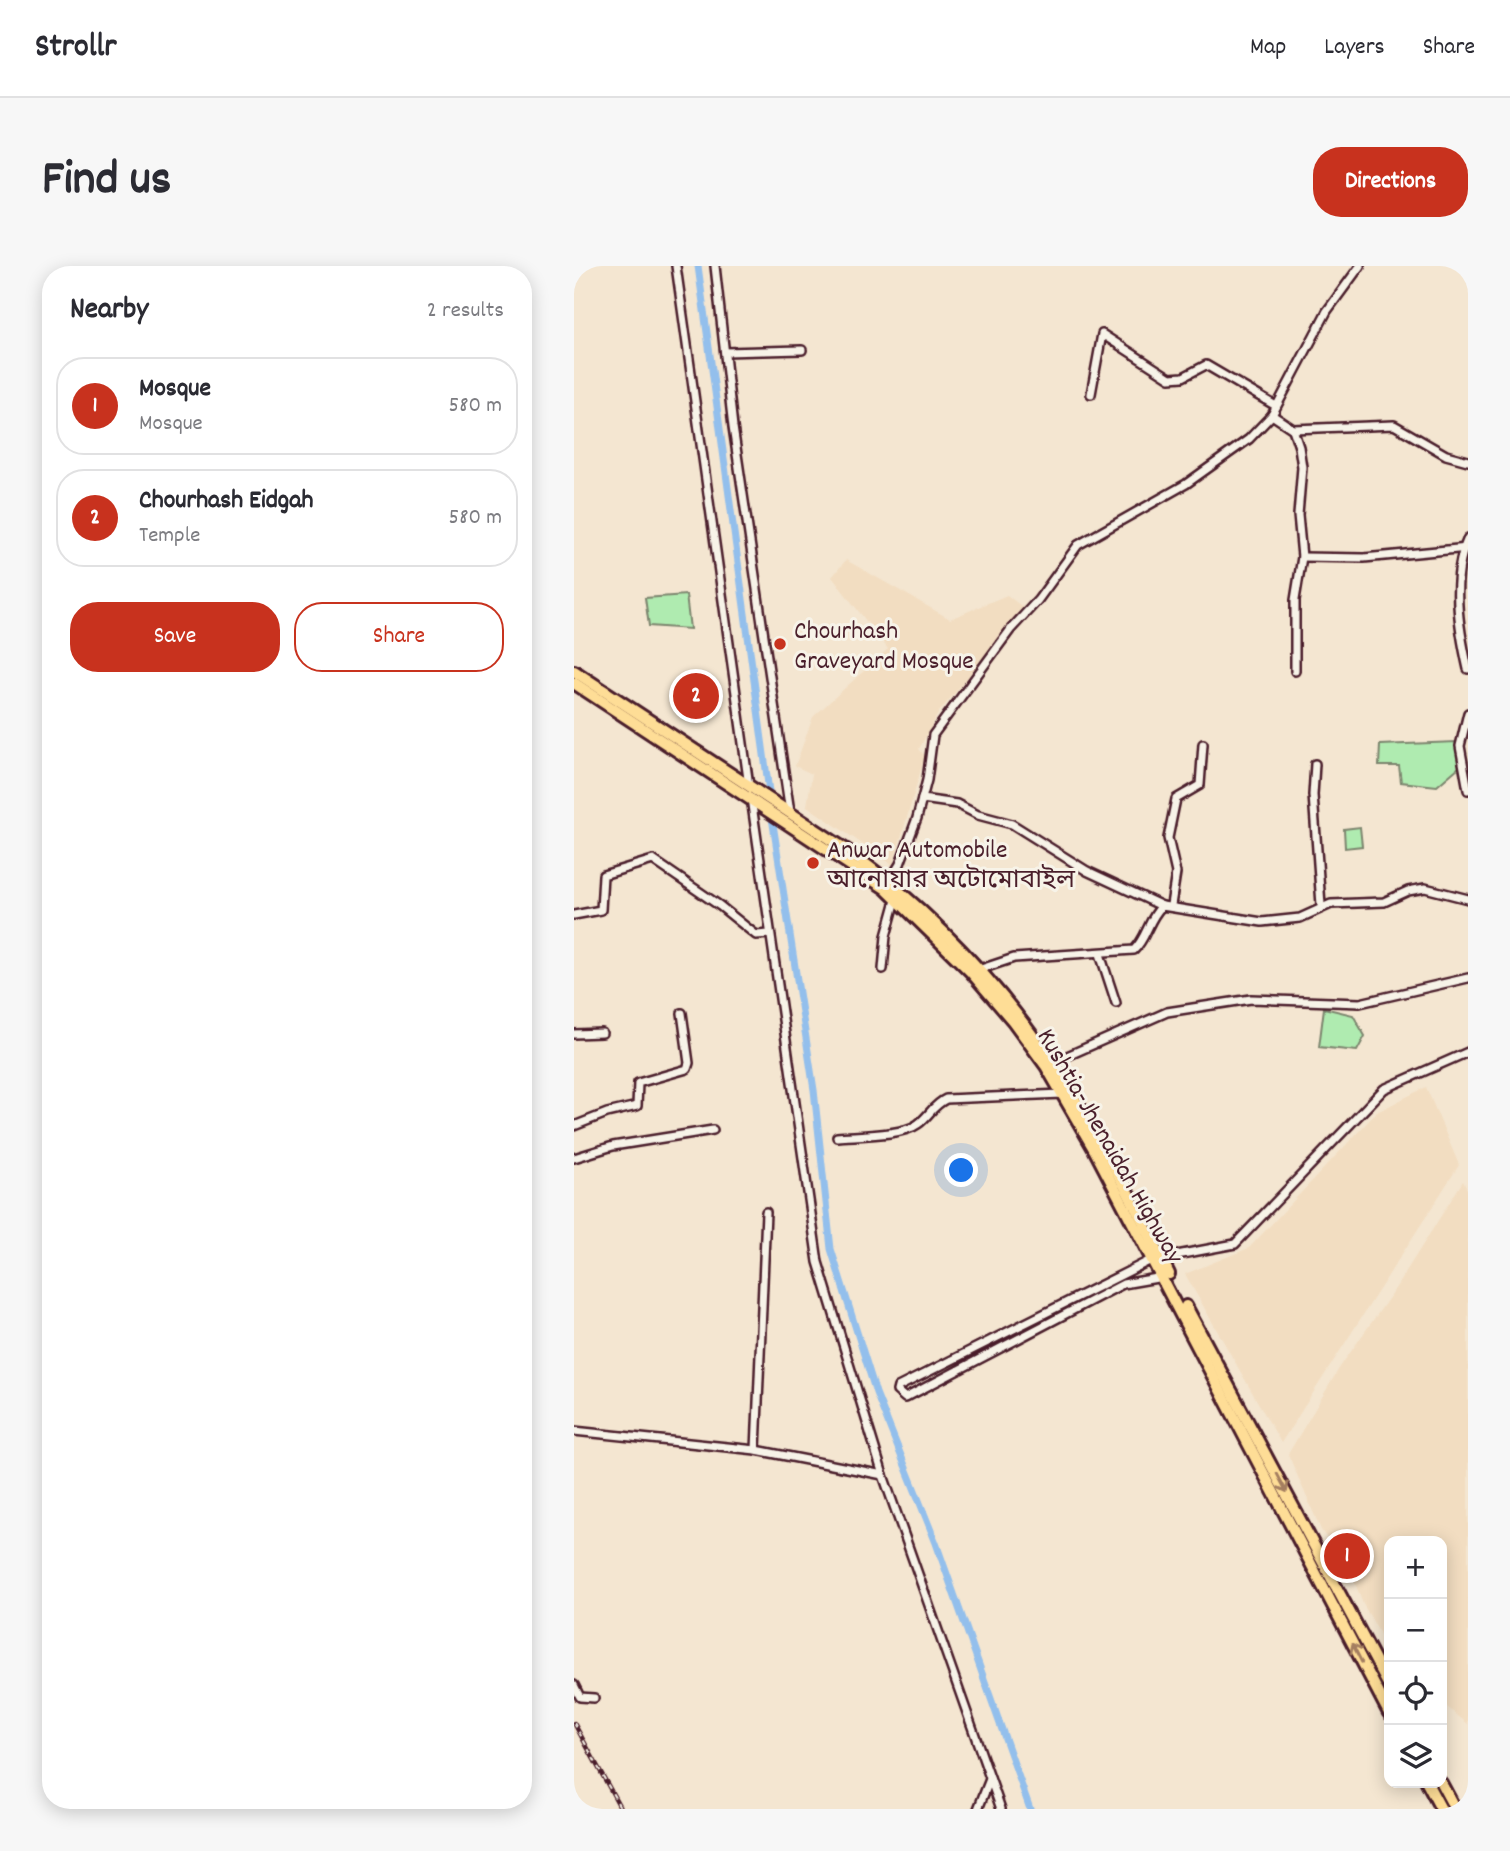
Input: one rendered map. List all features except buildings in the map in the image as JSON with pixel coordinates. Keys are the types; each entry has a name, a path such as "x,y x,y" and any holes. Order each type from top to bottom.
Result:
{"highway":[{"name":"Kushtia-Jhenaidah Highway","path":"574,671 648,724 752,792 789,812 887,885 976,970 1025,1030 1101,1143 1384,1703"},
{"name":"Kushtia-Jhenaidah Highway","path":"574,683 648,724"},
{"name":"Kushtia-Jhenaidah Highway","path":"752,792 789,826 887,885 896,900 976,970"},
{"name":"Kushtia-Jhenaidah Highway","path":"1050,1064 1063,1094 1161,1266 1384,1677"},
{"path":"1430,1788 1441,1809"},
{"path":"1444,1788 1455,1809"}],"street":[{"path":"676,266 818,1262 883,1475 1001,1809"},
{"path":"715,266 789,812"},
{"path":"887,885 900,864 922,799 933,735 1011,629 1038,600 1076,546 1186,484 1249,439 1272,415 1327,311 1360,266"},
{"path":"1091,394 1102,334 1170,378 1183,377 1206,365 1276,406"},
{"path":"725,352 802,350"},
{"path":"1272,415 1293,429 1300,447 1302,467 1298,515 1302,557 1295,600 1295,671"},
{"path":"1293,429 1394,425 1447,455 1468,461"},
{"path":"1468,538 1460,569 1460,630 1468,669"},
{"path":"1302,557 1364,558 1466,548"},
{"path":"1468,713 1460,746 1461,767 1468,790"},
{"path":"1171,905 1176,873 1168,838 1170,820 1176,799 1200,785 1203,744"},
{"path":"1315,764 1313,795 1321,905"},
{"path":"922,799 957,804 978,814 1012,824 1087,871 1162,906 1171,905 1211,916 1262,922 1300,919 1321,905 1384,902 1425,888 1468,899"},
{"path":"574,915 601,910 603,875 653,860 720,906 756,935 770,934"},
{"path":"883,969 886,936 896,900"},
{"path":"976,970 1014,958 1134,950 1140,944 1151,916 1162,906"},
{"path":"1100,954 1116,1003"},
{"path":"1050,1064 1167,1012 1251,999 1360,1003 1468,978"},
{"path":"574,1126 607,1112 637,1106 638,1083 687,1069 689,1063 682,1013"},
{"path":"574,1034 602,1033"},
{"path":"1161,1266 905,1398 897,1391 898,1387 1161,1266 1235,1244 1384,1089 1468,1052"},
{"path":"836,1137 916,1126 936,1103 946,1099 1063,1094"},
{"path":"574,1158 613,1146 713,1130"},
{"path":"757,1450 766,1212"},
{"path":"574,1431 757,1450 883,1475"},
{"path":"574,1685 580,1697 594,1698"},
{"path":"978,1809 990,1779"}],"shaded area":[{"path":"846,560 950,619 1007,595 1025,609 939,712 919,749 925,756 893,865 807,806 812,774 795,766 813,717 888,649 832,577"},
{"path":"1426,1087 1459,1165 1281,1443 1185,1274 1249,1248 1377,1112"},
{"path":"1463,1181 1468,1191 1468,1724 1447,1707 1447,1536 1384,1536 1384,1641 1363,1604 1350,1570 1321,1530 1288,1454 1340,1367 1393,1292"}],"green space":[{"path":"686,595 690,629 649,626 645,598"},
{"path":"1457,742 1459,767 1437,786 1401,782 1399,766 1379,766 1380,745"},
{"path":"1360,827 1362,846 1345,848 1344,829"},
{"path":"1324,1008 1353,1015 1365,1036 1357,1051 1319,1047"}],"waterway":[{"path":"698,266 770,799"},
{"path":"771,811 814,1090 831,1249 876,1393 936,1543 1030,1809"}],"railway":[{"path":"574,1723 621,1809"}],"place":[{"name":"Chourhash Graveyard Mosque","path":"780,644"},
{"name":"Chourhash Eidgah","path":"696,696"},
{"name":"Anwar Automobile আনোয়ার অটোমোবাইল","path":"813,863"},
{"name":"Mosque","path":"1347,1556"}]}
